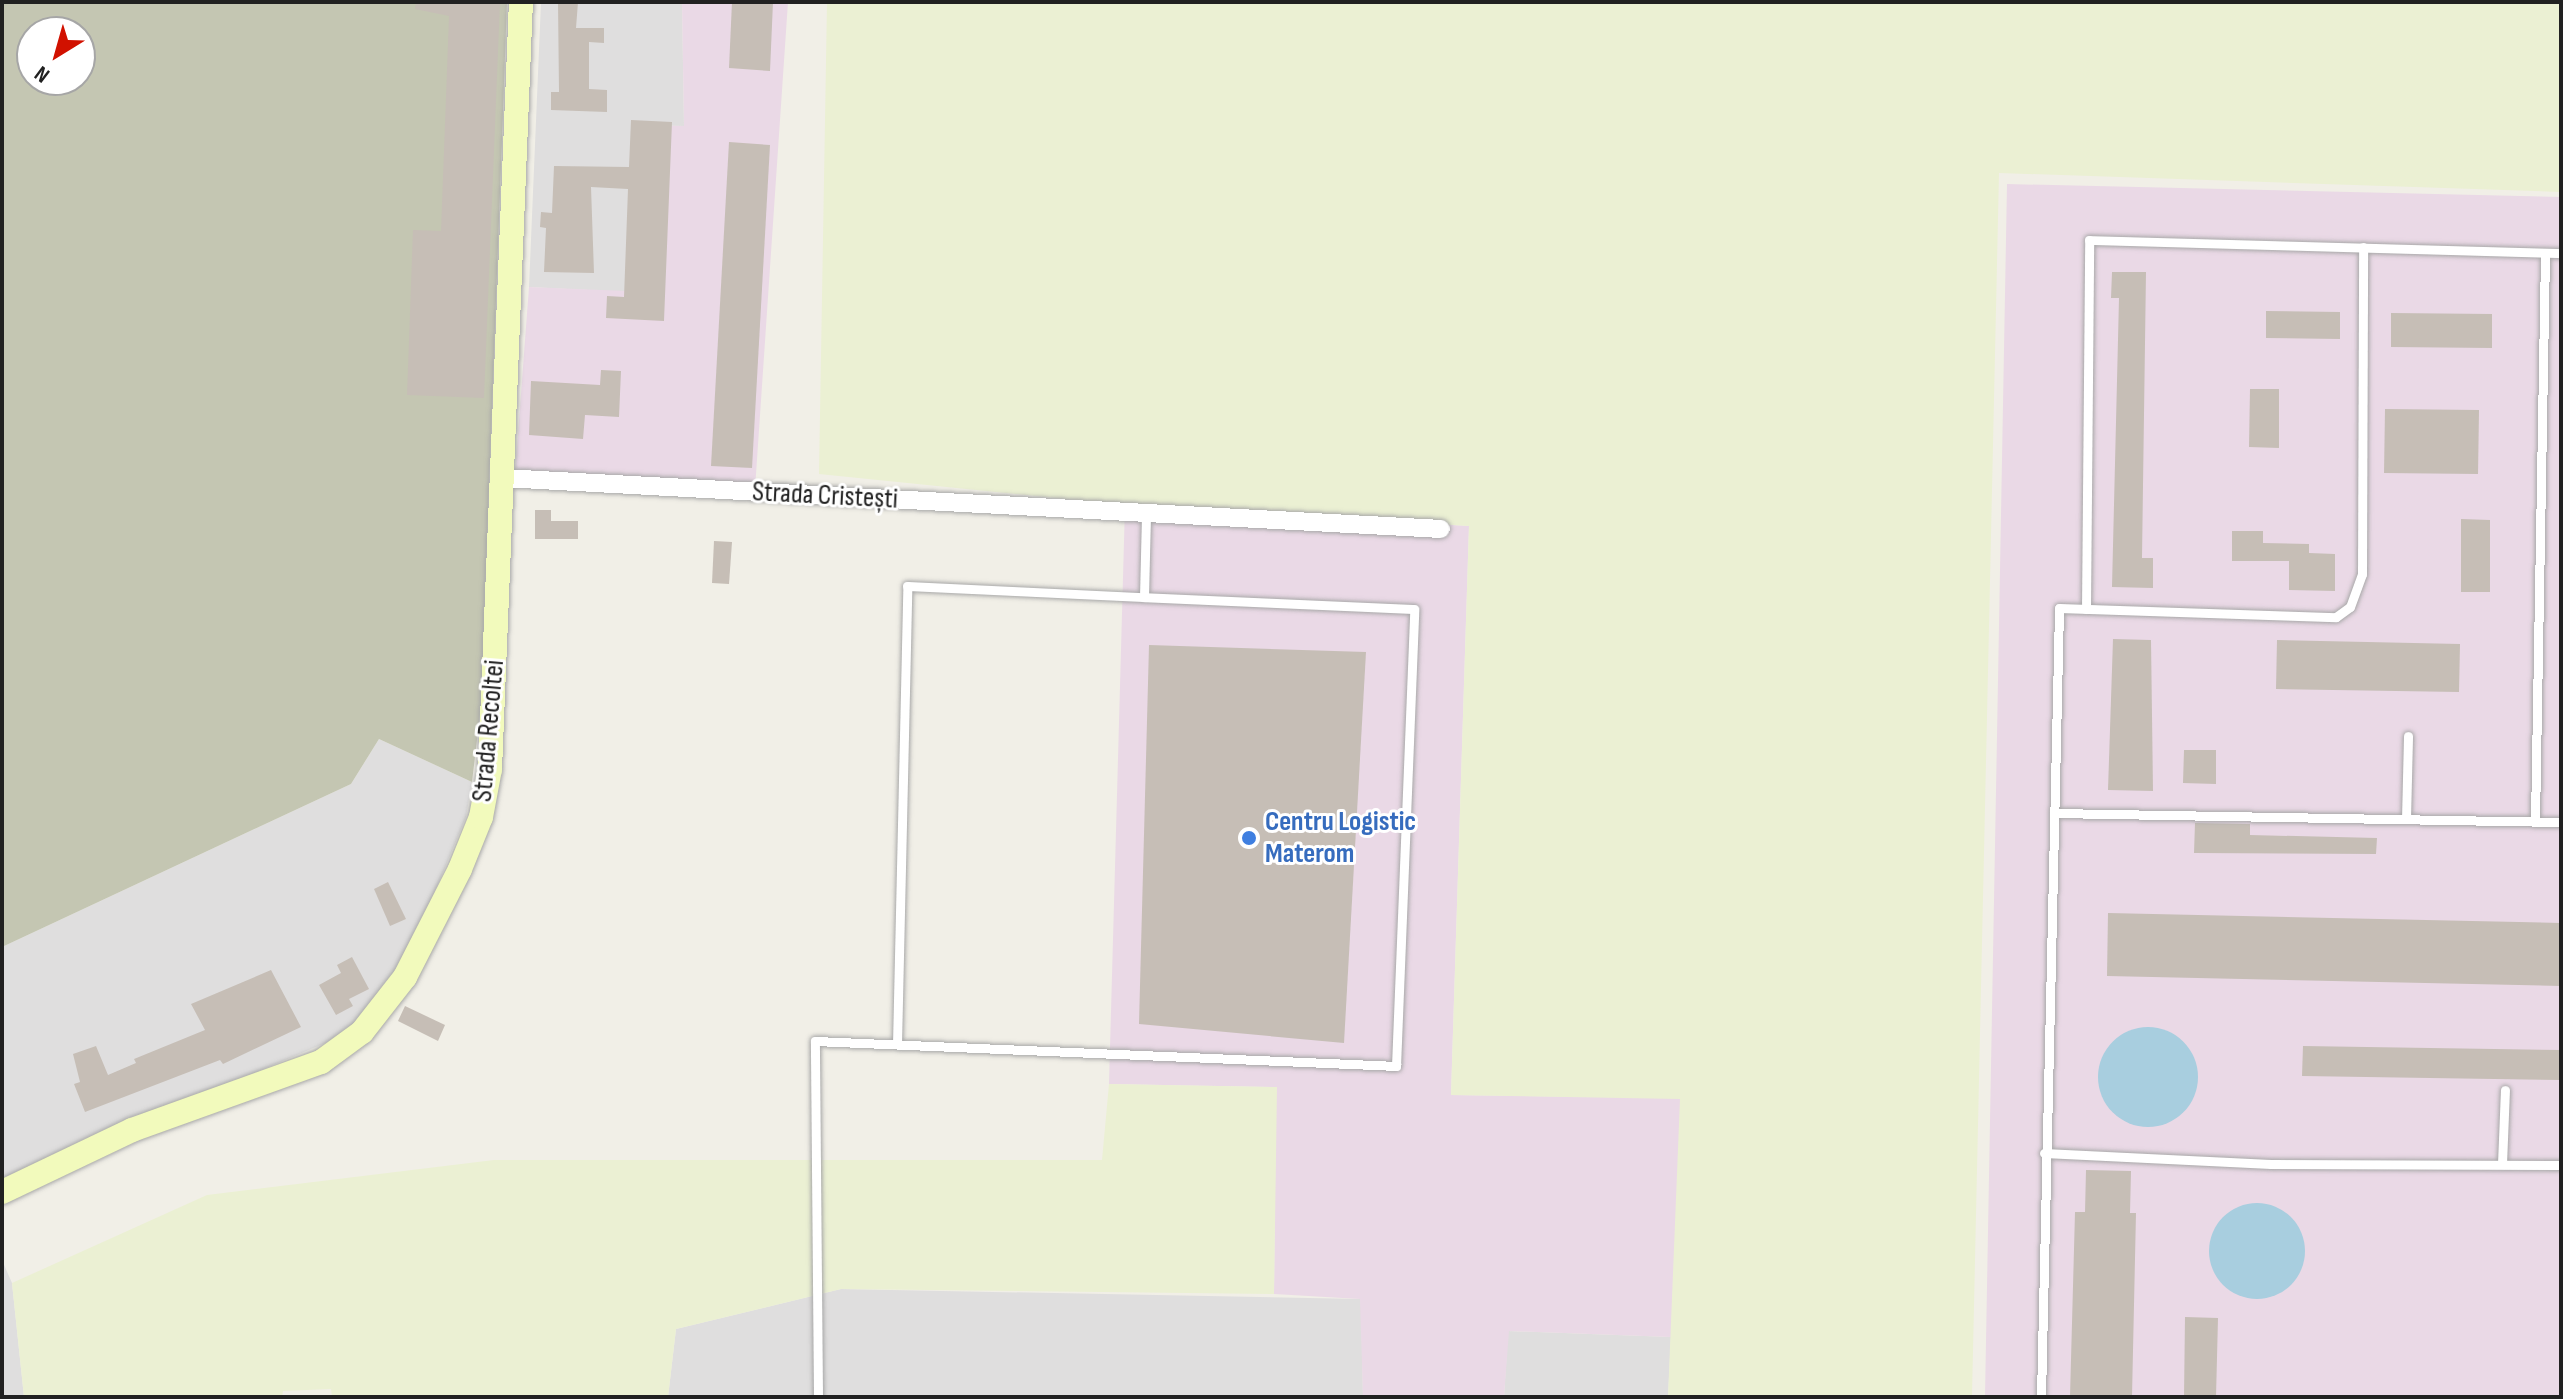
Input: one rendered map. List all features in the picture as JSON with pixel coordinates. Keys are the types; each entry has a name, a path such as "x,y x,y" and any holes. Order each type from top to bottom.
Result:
{"street":[{"name":"Strada Recoltei","path":"2,1192 132,1130 321,1062 362,1032 405,977 460,869 484,805 490,769 521,2"},
{"name":"Strada Cristești","path":"503,478 1441,529"}],"lane":[{"path":"2086,609 2089,240 2561,253"},
{"path":"2041,1397 2044,1153 2059,608 2336,617 2350,607 2362,574 2363,247"},
{"path":"2535,821 2545,253"},
{"path":"1144,597 1146,515"},
{"path":"818,1397 815,1041 1396,1066 1414,609 907,586 897,1044"},
{"path":"2406,819 2408,736"},
{"path":"2054,813 2561,822"},
{"path":"2502,1164 2505,1090"},
{"path":"2044,1153 2271,1164 2561,1165"}],"shaded area":[{"path":"2,2 507,2 481,706 472,782 379,739 351,784 2,947"},
{"path":"541,2 682,2 684,126 633,125 626,292 529,287"},
{"path":"682,2 788,2 755,489 515,474 529,287 626,291 632,125 684,126"},
{"path":"827,2 2561,2 2561,192 1999,173 1972,1397 1668,1397 1680,1099 1451,1095 1469,526 1125,505 819,474"},
{"path":"2007,184 2561,197 2561,1397 1985,1397"},
{"path":"1125,505 1469,526 1451,1095 1681,1098 1671,1337 1509,1331 1504,1397 1363,1397 1360,1299 1274,1294 1276,1087 1109,1084"},
{"path":"379,739 472,782 466,817 409,954 357,1023 330,1041 2,1179 2,947 351,784"},
{"path":"1109,1084 1277,1087 1274,1294 841,1289 676,1329 668,1397 332,1397 331,1389 283,1391 282,1397 24,1397 12,1283 207,1195 494,1160 1102,1160"},
{"path":"2,1260 12,1283 24,1397 2,1397"},
{"path":"841,1289 1361,1299 1363,1397 668,1397 676,1329"},
{"path":"1508,1331 1671,1337 1668,1397 1504,1397"}],"water":[{"path":"2148,1027 2176,1035 2190,1049 2198,1077 2190,1105 2176,1119 2148,1127 2120,1119 2106,1105 2098,1077 2106,1049 2120,1035"},
{"path":"2257,1203 2275,1206 2291,1217 2302,1233 2305,1251 2302,1269 2291,1285 2275,1296 2257,1299 2239,1296 2223,1285 2212,1269 2209,1251 2212,1233 2223,1217 2239,1206"}],"building":[{"path":"416,2 500,2 484,398 407,395 413,230 441,231 449,16 415,9"},
{"path":"558,2 578,2 576,28 604,28 604,43 589,42 589,89 607,90 607,112 551,110 551,92 559,92"},
{"path":"732,2 773,2 770,71 729,68"},
{"path":"631,120 672,122 664,321 606,318 607,296 624,297 628,189 591,187 594,273 544,272 546,228 540,227 541,212 552,213 554,166 629,167"},
{"path":"729,142 770,145 752,468 711,466"},
{"path":"2112,272 2146,272 2142,558 2153,558 2153,588 2112,587 2119,298 2111,298"},
{"path":"2266,311 2340,312 2340,339 2266,338"},
{"path":"2391,313 2492,314 2492,348 2391,347"},
{"path":"601,370 621,371 619,417 585,415 583,439 529,435 531,381 600,385"},
{"path":"2250,389 2279,389 2279,448 2249,447"},
{"path":"2385,409 2479,410 2478,474 2384,473"},
{"path":"535,510 551,510 551,521 578,521 578,539 535,539"},
{"path":"2461,519 2490,520 2490,592 2461,592"},
{"path":"2232,531 2263,531 2263,543 2309,544 2309,553 2335,554 2335,591 2289,590 2289,561 2232,561"},
{"path":"714,541 732,542 729,584 712,583"},
{"path":"2113,639 2151,640 2153,791 2108,790"},
{"path":"2277,640 2460,644 2459,692 2276,689"},
{"name":"Centru Logistic Materom","path":"1149,645 1366,652 1344,1043 1139,1024"},
{"path":"2184,750 2216,750 2216,784 2183,783"},
{"path":"2195,823 2250,824 2250,835 2377,838 2376,854 2194,853"},
{"path":"388,882 406,919 390,926 374,889"},
{"path":"2108,913 2561,923 2561,986 2107,976"},
{"path":"352,957 369,989 349,999 353,1006 336,1015 319,985 341,973 337,965"},
{"path":"271,970 301,1027 223,1064 220,1060 85,1112 74,1084 80,1082 73,1054 96,1046 108,1075 136,1063 134,1059 205,1030 191,1004"},
{"path":"405,1006 445,1025 438,1041 398,1021"},
{"path":"2303,1046 2561,1050 2561,1080 2302,1076"},
{"path":"2086,1170 2131,1171 2130,1213 2136,1213 2132,1397 2070,1397 2075,1212 2085,1212"},
{"path":"2185,1317 2218,1318 2216,1397 2184,1397"}],"place":[{"name":"Centru Logistic Materom","path":"1249,838"}]}
